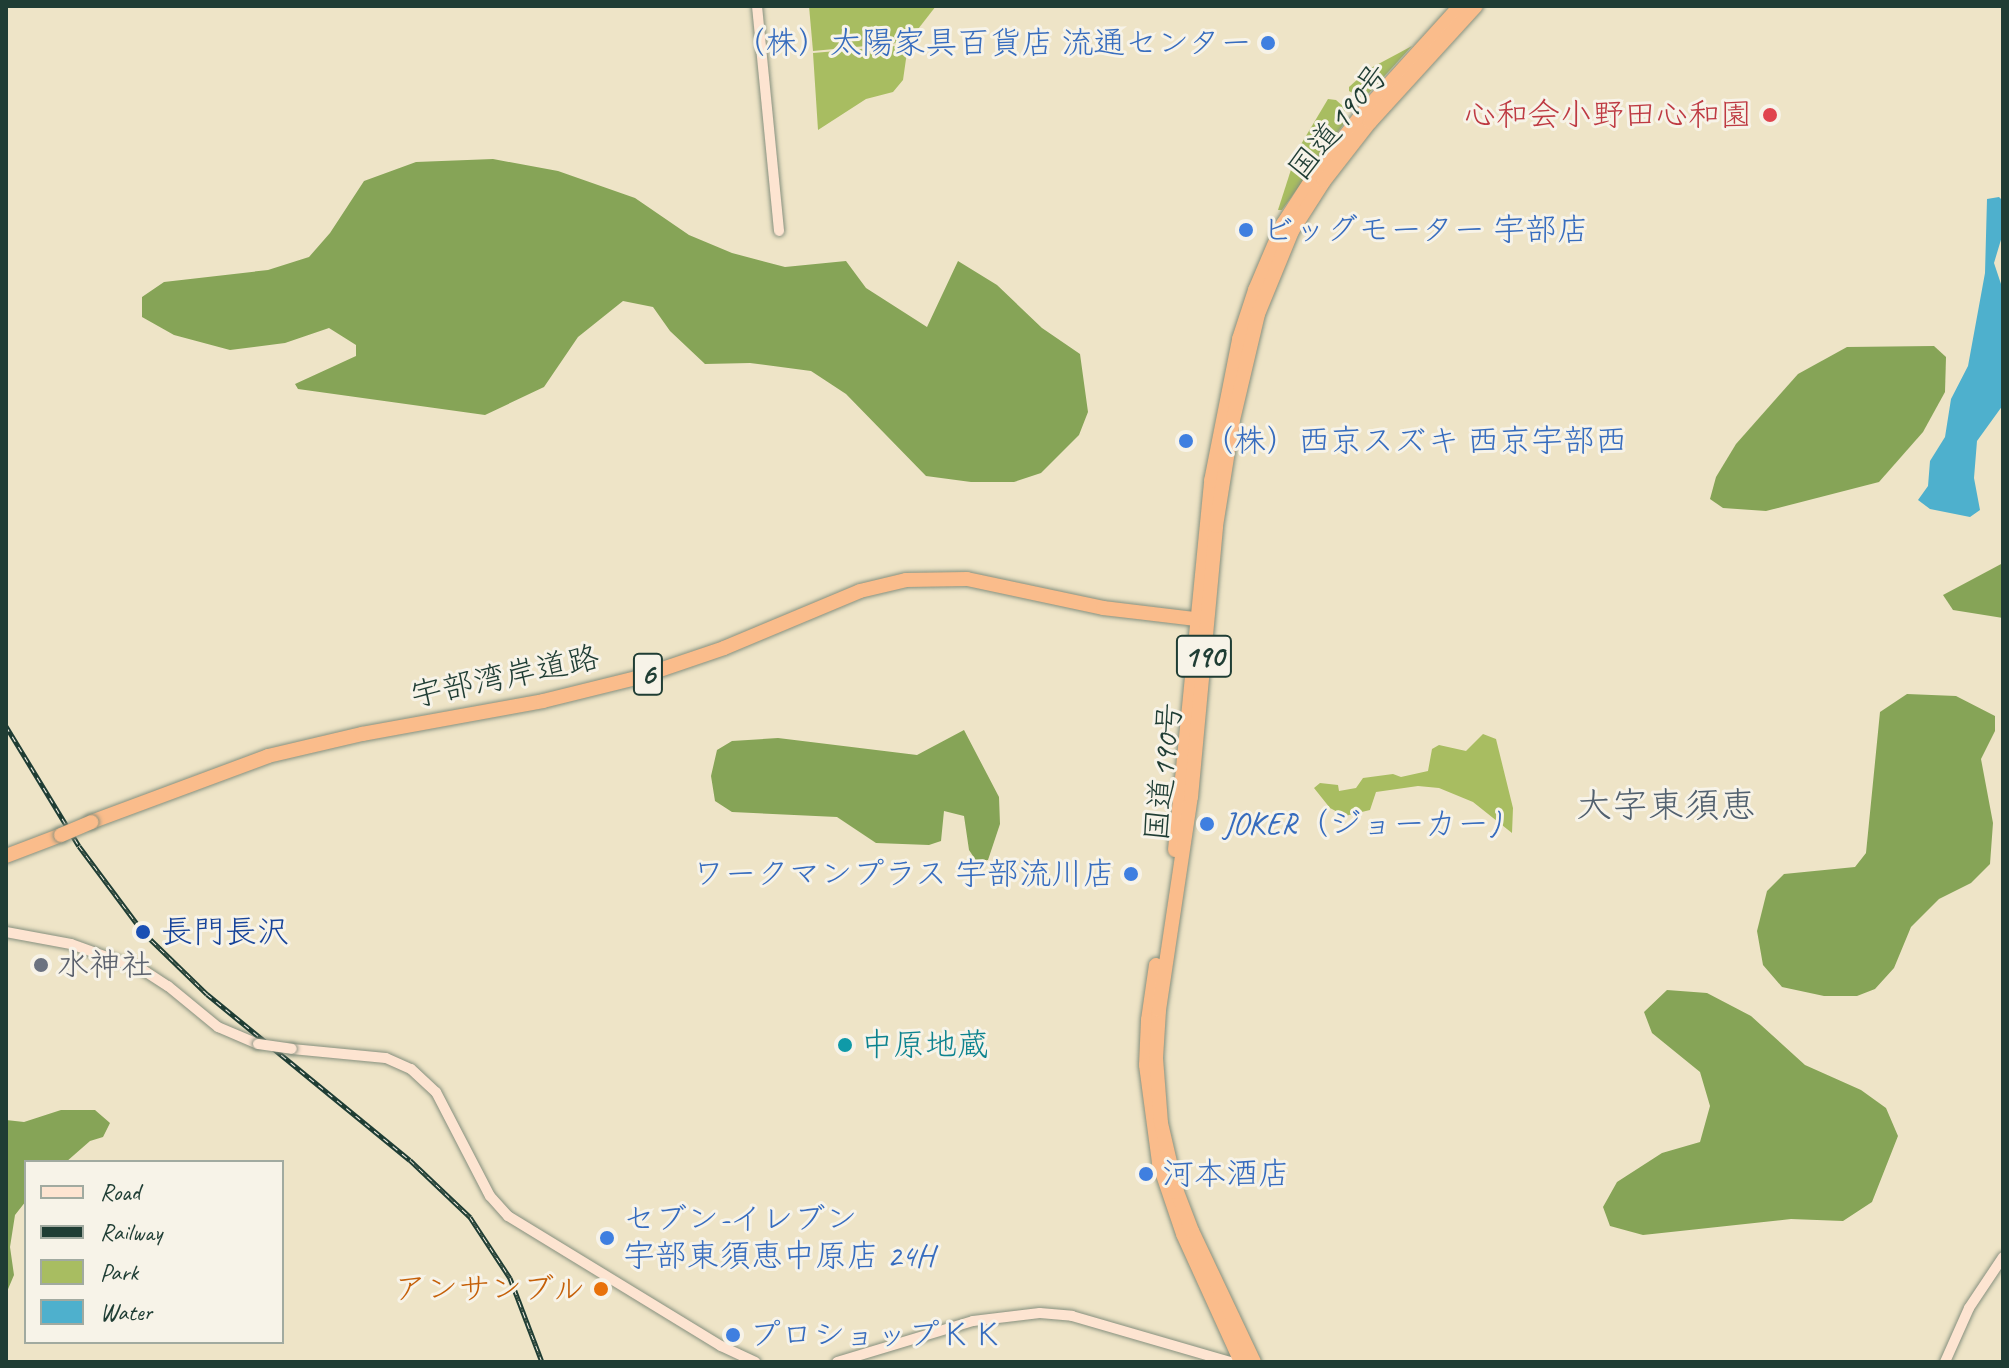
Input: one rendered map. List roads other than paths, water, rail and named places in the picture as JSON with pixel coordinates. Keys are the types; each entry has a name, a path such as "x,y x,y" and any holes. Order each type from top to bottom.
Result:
{"highway":[{"name":"国道190号","path":"1241,1362 1171,1205 1154,1139 1147,1086 1148,1020 1181,798 1223,413 1239,339 1261,272 1283,224 1331,152 1460,6"},
{"name":"国道190号","path":"1254,1362 1183,1209 1165,1148 1157,1087 1159,1010 1191,797 1200,620 1241,381 1258,314 1279,258 1309,202 1342,157 1476,6"},
{"name":"宇部湾岸道路","path":"6,856 205,777 283,752 543,701 636,678 724,648 846,596 906,580 967,579 1103,608 1200,620"}],"street":[{"path":"757,6 779,231"},
{"path":"6,932 71,944 143,970 218,1027 258,1044 386,1058 411,1069 436,1092 482,1181 508,1216 721,1346 755,1362"},
{"path":"1945,1362 1969,1308 2003,1257"},
{"path":"837,1362 961,1324 1040,1313 1072,1316 1230,1362"}],"water":[{"path":"1999,197 2003,201 2003,233 1994,263 2003,290 2003,405 1977,441 1974,478 1980,510 1970,517 1930,509 1918,500 1928,486 1930,461 1945,437 1951,399 1968,366 1985,273 1987,199"}],"railway":[{"path":"6,726 79,846 143,932 207,994 410,1160 470,1217 510,1278 542,1362"}],"place":[{"name":"（株）太陽家具百貨店 流通センター","path":"1268,43"},
{"name":"心和会小野田心和園","path":"1770,115"},
{"name":"ビッグモーター 宇部店","path":"1246,230"},
{"name":"（株）西京スズキ 西京宇部西","path":"1186,441"},
{"name":"JOKER（ジョーカー)","path":"1207,824"},
{"name":"ワークマンプラス 宇部流川店","path":"1131,874"},
{"name":"長門長沢","path":"143,932"},
{"name":"水神社","path":"41,965"},
{"name":"中原地蔵","path":"845,1045"},
{"name":"河本酒店","path":"1146,1174"},
{"name":"セブン-イレブン 宇部東須恵中原店 24H","path":"607,1238"},
{"name":"アンサンブル","path":"601,1289"},
{"name":"プロショップＫＫ","path":"733,1335"}],"district":[{"name":"大字東須恵","path":"1666,806"}]}
